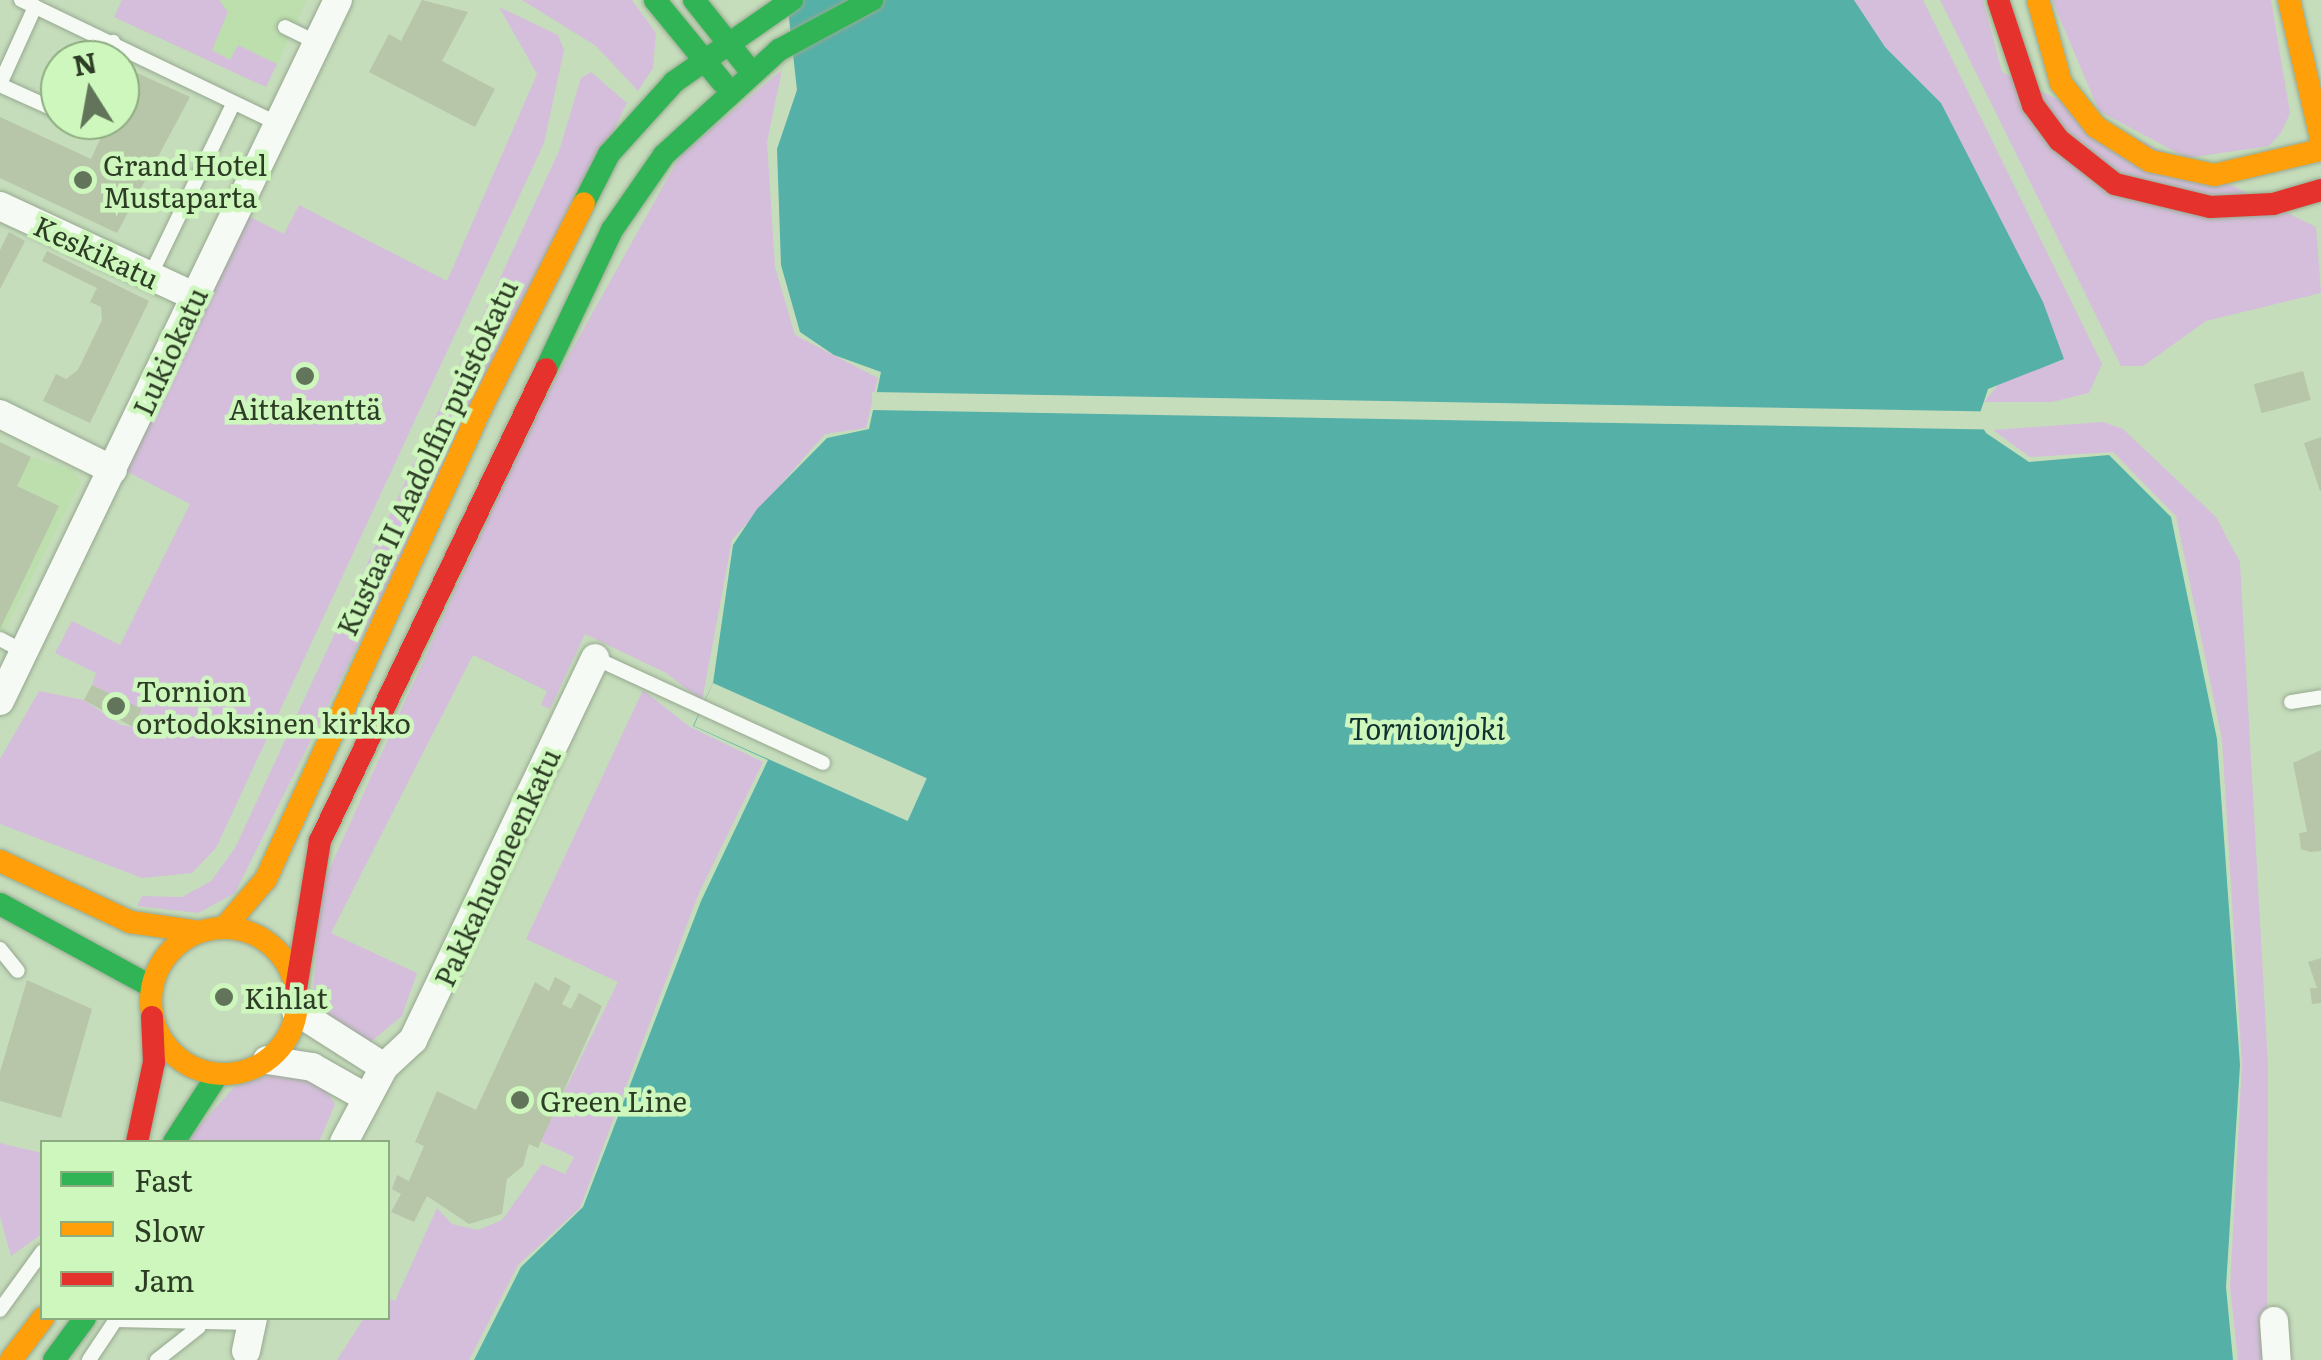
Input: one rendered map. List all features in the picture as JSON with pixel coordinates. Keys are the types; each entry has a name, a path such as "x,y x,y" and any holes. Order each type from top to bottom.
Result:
{"main road":[{"path":"656,0 728,89"},
{"path":"694,0 750,71"},
{"path":"744,0 777,3"},
{"path":"152,1017 176,1056 218,1074 268,1060 296,1000 320,841 516,422 640,185 728,89 750,71 779,50 872,0"},
{"path":"1998,0 2033,106 2059,140 2115,184 2210,207 2273,204 2321,190"},
{"path":"2038,0 2061,83 2096,127 2150,161 2214,174 2321,150"},
{"path":"2289,0 2321,139"},
{"name":"Kustaa II Aadolfin puistokatu","path":"224,928 266,879 587,191 640,118 702,58 777,3"},
{"path":"0,860 130,922 199,932 224,928 277,950 296,1000"},
{"path":"0,904 152,987"},
{"path":"137,1140 154,1062 152,987 164,960 199,932"},
{"path":"175,1140 218,1074"},
{"path":"12,1360 42,1320"},
{"path":"54,1360 83,1320"}],"street":[{"name":"Lukiokatu","path":"0,702 12,646 113,470 338,0"},
{"name":"Keskikatu","path":"0,206 194,296"},
{"path":"0,414 113,470"},
{"name":"Pakkahuoneenkatu","path":"345,1140 384,1067 413,1040 595,658"},
{"path":"296,1000 384,1067"},
{"path":"268,1060 312,1067 367,1098"},
{"path":"2274,1321 2277,1360"}],"lane":[{"path":"40,103 0,84 28,4 109,40"},
{"path":"285,27 319,43"},
{"path":"140,56 280,124"},
{"path":"150,276 233,104"},
{"path":"595,658 824,762"},
{"path":"2291,702 2321,696"},
{"path":"0,949 18,971"},
{"path":"1,1308 40,1255"},
{"path":"89,1360 115,1320"},
{"path":"128,1320 200,1326 248,1338"},
{"path":"156,1360 200,1326"}],"shaded area":[{"path":"122,0 307,0 266,87 114,17"},
{"path":"122,0 219,0 228,12 212,50 230,60 238,45 277,64 266,87 114,17"},
{"path":"522,0 632,0 656,33 653,68 638,91 596,46"},
{"path":"1854,0 1923,0 2102,364 2089,393 2052,402 1984,402 2002,380 2063,360 1941,103 1885,47"},
{"path":"1940,0 1983,0 2002,72 2316,227 2321,293 2206,321 2143,366 2121,366"},
{"path":"2052,0 2271,0 2290,113 2281,133 2269,146 2187,158 2099,111"},
{"path":"499,7 558,35 564,50 544,143 216,848 192,873 142,878 0,824 0,759 39,691 84,700 121,725 134,727 142,710 92,685 96,673 55,653 72,621 120,645 190,504 118,467 248,216 284,234 299,205 447,281 537,74"},
{"path":"782,70 767,142 775,267 795,335 878,378 866,428 825,434 732,540 702,701 666,673 585,634 550,709 541,705 547,691 473,655 331,933 417,973 402,1016 368,1044 325,1020 313,997 320,890 529,427 681,154"},
{"path":"591,72 627,103 235,893 198,913 137,906 142,896 182,897 211,881 235,848 559,151 581,78"},
{"path":"2103,422 2123,429 2216,517 2240,562 2268,1065 2267,1360 2238,1360 2230,1287 2242,1064 2222,739 2176,516 2113,452 2030,457 1993,430"},
{"path":"31,457 74,470 81,482 0,639 0,506"},
{"path":"643,690 690,727 763,762 699,893 580,1208 518,1265 469,1360 337,1360 363,1320 390,1320 390,1299 395,1301 437,1208 452,1224 478,1230 502,1220 542,1164 565,1174 574,1157 540,1141 618,982 526,939"},
{"path":"273,1074 318,1080 335,1104 320,1140 187,1140 235,1086"},
{"path":"0,1143 40,1153 40,1235 11,1256 0,1216"}],"water":[{"name":"Tornionjoki","path":"787,0 1854,0 1885,47 1941,103 2043,302 2064,359 1988,389 1978,419 1986,433 2029,462 2109,455 2171,517 2217,739 2240,1065 2226,1287 2233,1360 474,1360 521,1267 583,1207 701,901 768,760 693,726 713,683 733,545 757,509 827,438 869,429 881,372 834,355 800,332 781,265 777,149 797,90"}],"pier":[{"path":"872,392 1988,411 1988,429 872,410"},
{"path":"713,683 927,778 908,821 694,726"}],"building":[{"path":"422,0 468,12 442,61 495,89 475,127 369,72 389,34 401,41"},
{"path":"140,74 190,97 117,233 0,178 0,117 40,135 40,140 50,140 91,159 100,140 140,140"},
{"path":"9,232 25,241 0,289 0,250"},
{"path":"47,251 149,301 90,423 43,401 56,374 66,379 78,370 102,320 101,307 90,302 97,288 42,261"},
{"path":"2303,371 2311,400 2262,413 2254,384"},
{"path":"2321,437 2321,491 2320,491 2304,443"},
{"path":"0,442 31,457 17,486 59,506 0,629"},
{"name":"Tornion ortodoksinen kirkko","path":"92,685 142,709 133,727 84,700"},
{"path":"2321,750 2321,851 2310,852 2301,849 2299,833 2307,832 2293,763"},
{"path":"2321,958 2321,1003 2312,1004 2310,988 2317,988 2308,962"},
{"name":"Green Line","path":"555,977 571,986 562,1004 571,1009 579,993 602,1006 538,1148 529,1144 523,1166 507,1179 502,1214 469,1224 427,1196 414,1222 391,1212 401,1194 392,1189 397,1175 409,1181 424,1146 415,1142 437,1091 476,1110 535,982 549,991"},
{"path":"27,980 92,1009 61,1118 0,1101 0,1072"}],"traffic: fast":[{"path":"655,0 722,82"},
{"path":"694,0 748,68"},
{"path":"584,203 609,154 674,82 792,0"},
{"path":"546,369 612,230 664,155 779,50 872,0"},
{"path":"0,904 152,987"},
{"path":"175,1140 218,1074"},
{"path":"54,1360 84,1320"}],"traffic: slow":[{"path":"2038,0 2061,83 2096,127 2150,161 2214,175 2321,150"},
{"path":"2289,0 2321,139"},
{"path":"224,928 266,879 481,408 584,203"},
{"path":"0,861 130,922 199,932"},
{"path":"224,928 252,934 276,949 291,973 297,1001 291,1029 276,1053 252,1068 224,1074 196,1068 172,1053 157,1029 151,1001 157,973 172,949 196,934 224,928"},
{"path":"11,1360 41,1320"}],"traffic: jam":[{"path":"1998,0 2033,105 2059,140 2115,184 2210,207 2273,204 2321,190"},
{"path":"296,989 320,841 546,369"},
{"path":"137,1140 154,1062 152,1017"}],"place":[{"name":"Grand Hotel Mustaparta","path":"83,180"},
{"name":"Aittakenttä","path":"305,376"},
{"name":"Tornion ortodoksinen kirkko","path":"116,706"},
{"name":"Kihlat","path":"224,997"},
{"name":"Green Line","path":"520,1100"}]}
